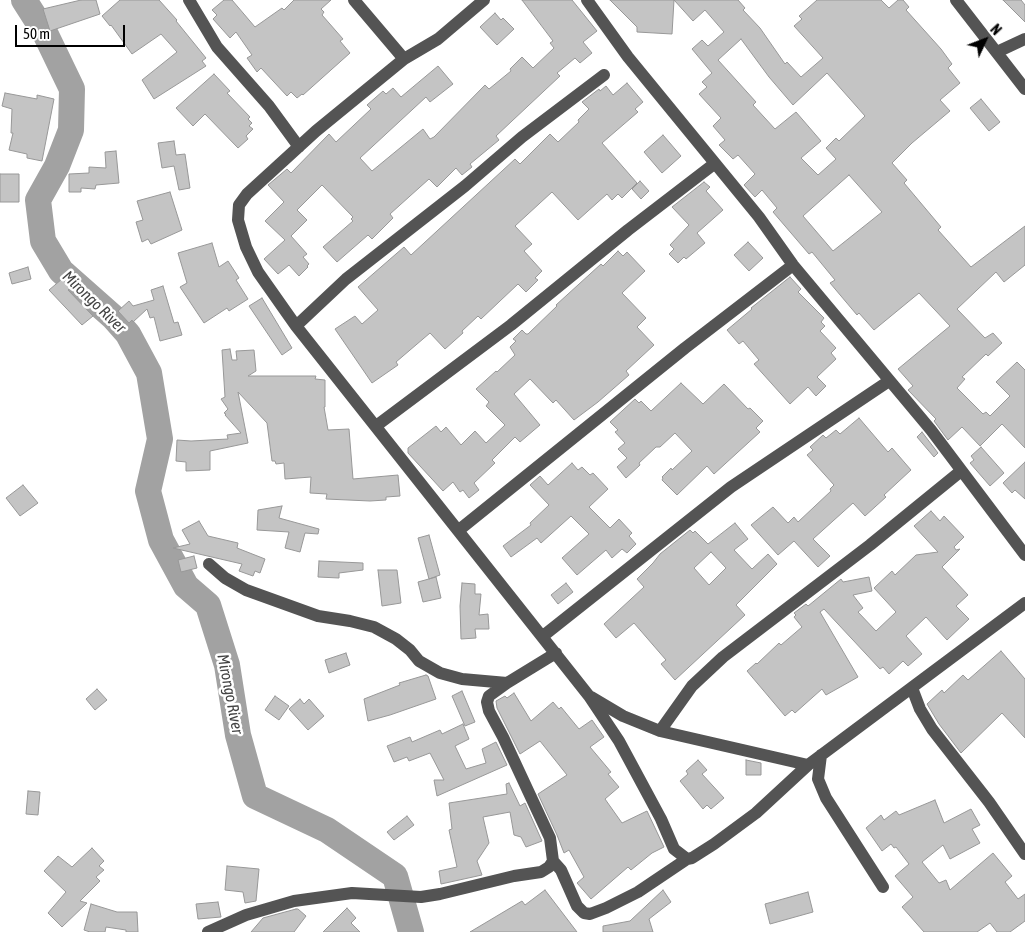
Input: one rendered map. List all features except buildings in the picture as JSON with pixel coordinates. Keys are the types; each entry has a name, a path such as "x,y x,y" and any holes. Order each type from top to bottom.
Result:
{"street":[{"path":"189,0 217,48 269,106 299,147"},
{"path":"354,0 404,58"},
{"path":"484,0 438,39 404,58 299,147 247,194 239,205 238,220 246,247 258,272 296,326 589,696 618,741 657,810 674,849 687,859"},
{"path":"587,0 628,58 759,217 793,265 931,430 1025,555"},
{"path":"956,0 1025,88"},
{"path":"997,52 1025,39"},
{"path":"296,326 346,279 465,186 522,137 604,75"},
{"path":"376,426 511,325 628,230 714,164"},
{"path":"458,530 685,348 793,265"},
{"path":"543,636 731,487 889,381"},
{"path":"660,731 692,686 723,657 870,545 961,471"},
{"path":"209,564 225,578 246,590 318,616 374,627 396,639 410,650 419,661 440,673 462,679 507,683"},
{"path":"556,653 507,683 490,696 487,702 489,711 550,838 553,861 561,870 577,906 584,913 590,914 638,892 687,859 705,851 781,791 808,765 1025,603"},
{"path":"912,688 920,709 932,729 989,802 1025,854"},
{"path":"589,696 624,716 660,731 808,765"},
{"path":"821,755 818,779 826,798 883,887"},
{"path":"208,932 246,915 280,904 352,893 421,897 514,876 541,872 549,867 553,861"}],"waterway":[{"name":"Mirongo River","path":"24,0 45,33 72,89 71,130 57,166 38,200 43,241 61,271 113,317 128,334 149,373 160,439 148,491 161,540 186,586 208,605 227,665 238,735 255,796 327,830 395,876 411,932"}]}
